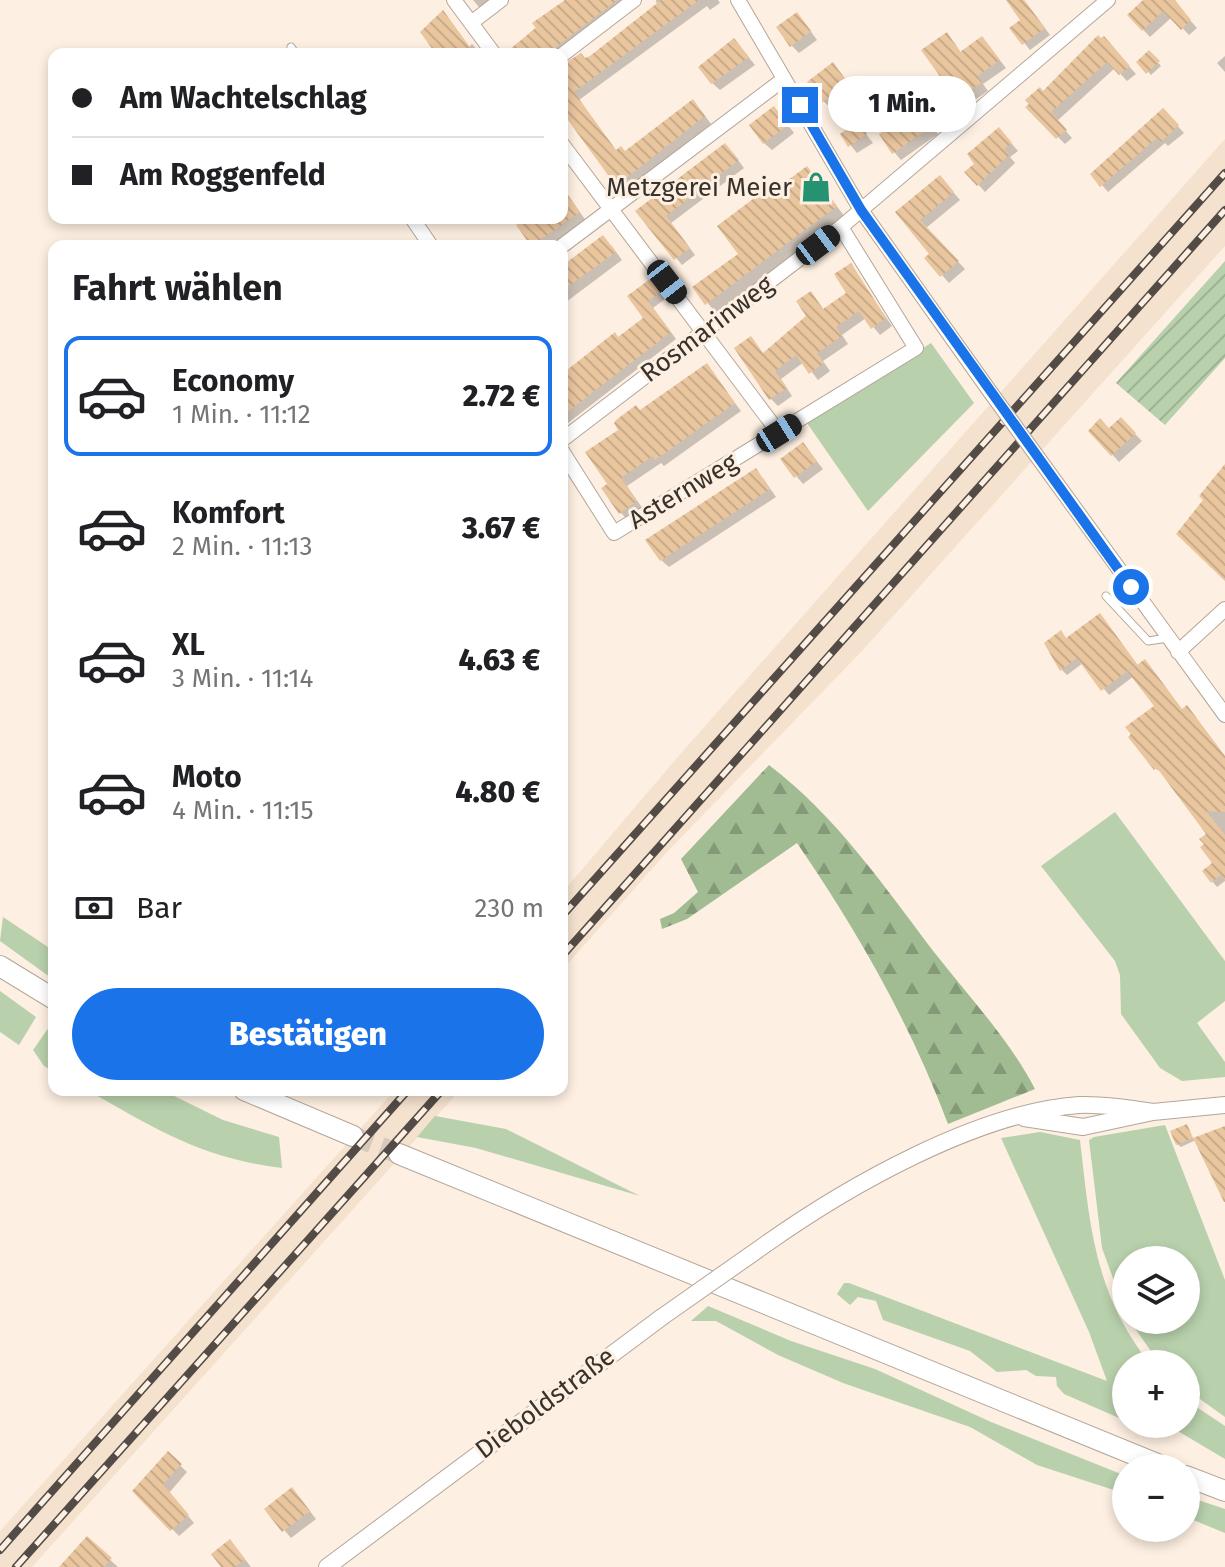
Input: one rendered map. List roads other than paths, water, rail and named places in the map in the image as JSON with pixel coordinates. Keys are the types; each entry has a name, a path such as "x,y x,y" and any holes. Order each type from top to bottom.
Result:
{"main road":[{"path":"0,966 48,995"},
{"path":"258,1096 353,1136"},
{"path":"399,1154 1133,1454"},
{"path":"1200,1481 1225,1491"}],"street":[{"path":"454,0 490,48"},
{"path":"471,23 501,0"},
{"path":"568,50 634,0"},
{"path":"738,0 861,210 1225,715"},
{"name":"Rosmarinweg","path":"568,435 841,227 1108,0"},
{"path":"568,241 784,79"},
{"path":"568,152 779,433"},
{"name":"Asternweg","path":"568,460 614,533 916,348 841,227"},
{"path":"1178,652 1225,609"},
{"name":"Dieboldstraße","path":"327,1567 662,1317 766,1244 897,1166 1019,1117 1083,1127 1153,1112 1225,1105"}],"lane":[{"path":"1106,596 1148,641 1168,638"}],"tunnel":[{"path":"353,1136 399,1154"}],"railway":[{"path":"568,909 1225,173"},
{"path":"568,949 1225,210"},
{"path":"0,1550 403,1096"},
{"path":"16,1567 437,1096"}],"place":[{"name":"Metzgerei Meier","path":"816,187"}]}
